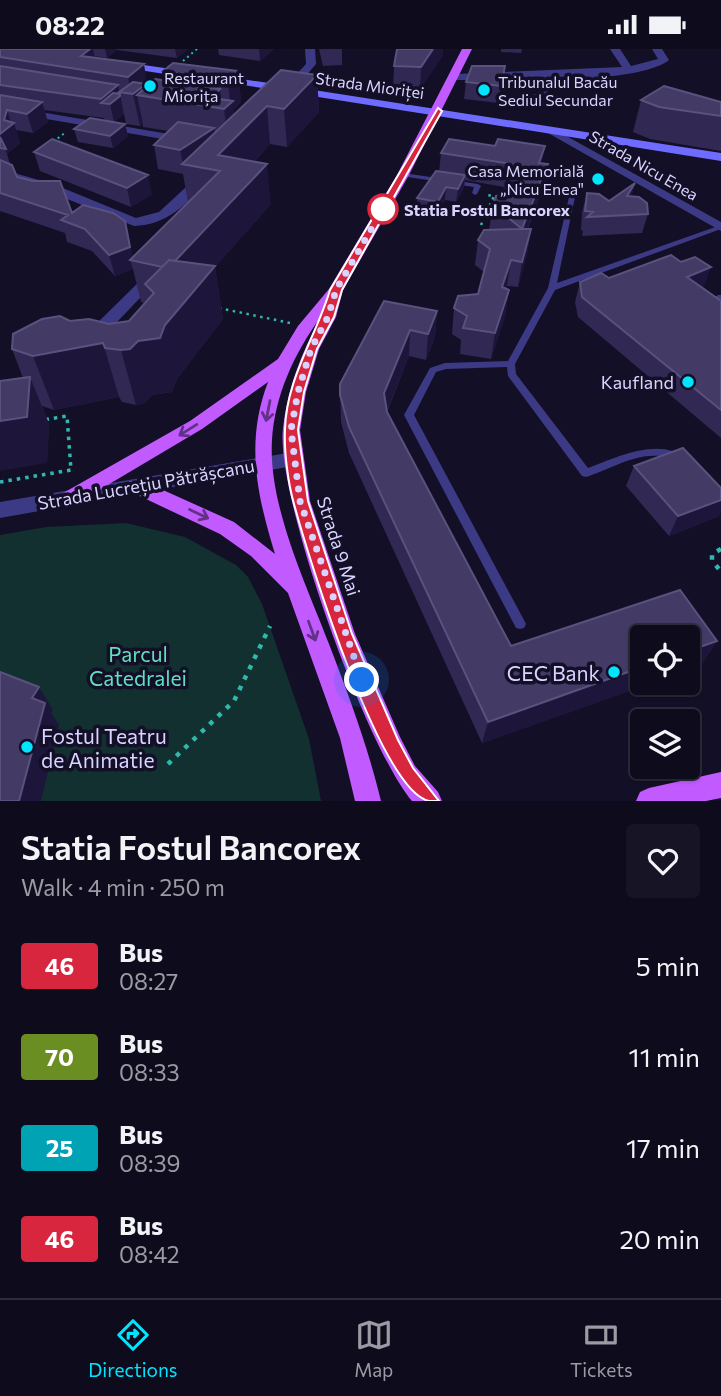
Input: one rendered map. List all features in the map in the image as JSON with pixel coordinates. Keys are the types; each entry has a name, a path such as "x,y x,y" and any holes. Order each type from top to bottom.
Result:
{"main road":[{"name":"Strada 9 Mai","path":"368,801 343,714 296,588 270,503 263,464 271,397 284,363 305,326 336,290 403,175 456,77 467,49"},
{"name":"Strada Mioriței","path":"108,63 182,78 289,89 721,157"},
{"name":"Strada 9 Mai","path":"336,290 328,317 311,349 298,392 291,430 300,501 344,634 371,703 406,775 429,801"},
{"path":"72,497 196,425 284,363"},
{"path":"136,486 227,528 258,550 296,588"},
{"path":"649,801 721,786"},
{"path":"690,801 721,786"}],"street":[{"path":"274,105 312,64 310,49"},
{"path":"615,49 628,69"},
{"path":"456,77 628,69 663,62 657,49"},
{"path":"0,108 193,141"},
{"name":"Strada Nicu Enea","path":"552,131 721,227"},
{"path":"603,160 618,141"},
{"path":"0,173 49,187 134,222 154,222 170,212 214,166"},
{"path":"154,222 170,235"},
{"path":"77,350 113,319 162,267"},
{"name":"Strada Lucrețiu Pătrășcanu","path":"0,510 293,460"}],"lane":[{"path":"510,102 547,93"},
{"path":"114,128 125,119"},
{"path":"403,175 478,186 475,193"},
{"path":"572,197 552,288 511,364 510,374 586,473 658,450 672,453 689,466"},
{"path":"552,288 721,227"},
{"path":"721,297 713,300 711,306 721,314"},
{"path":"511,364 445,366 433,370 409,415 520,624"}],"path":[{"path":"60,152 65,145 57,139 79,122"},
{"path":"475,193 494,196 481,225"},
{"path":"216,307 305,326"},
{"path":"0,482 71,470 67,416 42,420"},
{"path":"721,549 712,554 712,560 721,572"},
{"path":"168,764 234,701 270,626"}],"green space":[{"name":"Parcul Catedralei","path":"126,523 185,537 236,565 248,577 262,604 309,739 321,801 0,801 0,535 46,527"}],"building":[{"path":"0,49 90,49 81,56 144,64 128,77 0,57"},
{"path":"397,49 433,49 421,67 394,66"},
{"path":"173,63 238,71 228,81 163,71"},
{"path":"0,66 118,85 101,99 0,85"},
{"path":"472,66 505,66 501,86 466,82"},
{"path":"281,70 317,75 284,109 267,106 218,155 267,164 175,261 169,260 162,267 130,260 220,171 182,164"},
{"path":"155,79 220,89 212,98 233,101 224,109 137,95"},
{"path":"133,82 146,84 133,94 119,92"},
{"path":"664,86 721,102 721,116 659,107 641,100"},
{"path":"113,93 120,96 110,104 101,103"},
{"path":"0,95 42,102 27,114 7,110 4,120 14,123 0,134"},
{"path":"90,118 125,124 110,136 74,129"},
{"path":"178,122 214,128 180,150 154,145"},
{"path":"0,137 6,149 0,148"},
{"path":"52,139 148,175 127,188 34,152"},
{"path":"449,139 495,146 498,139 545,146 539,163 548,164 538,188 530,191 505,174 511,164 441,153"},
{"path":"0,160 12,165 17,177 33,181 60,181 72,213 83,205 113,213 125,221 130,247 109,255 85,229 61,220 68,215 0,193"},
{"path":"436,171 465,175 458,189 446,187 438,202 417,198"},
{"path":"635,183 627,196 639,197 647,203 648,214 587,217 593,212 585,211 587,193 599,194 609,201"},
{"path":"537,191 522,229 493,205 496,196"},
{"path":"531,229 522,262 511,260 502,287 509,290 495,333 463,328 467,316 454,308 458,296 478,294 490,249 478,240 484,230"},
{"name":"Kaufland","path":"671,255 681,262 695,257 711,267 687,277 721,301 721,410 582,297 580,282 601,273 609,278"},
{"path":"169,260 215,266 165,325 160,338 138,341 130,349 121,350 105,348 103,343 33,356 12,349 13,334 42,319 60,316 70,321 89,319 109,324 129,321 154,293 145,284"},
{"path":"384,301 437,311 428,334 410,330 384,393 387,412 511,646 680,590 717,641 700,647 700,625 630,625 630,671 488,722 349,427 340,395 340,384"},
{"path":"30,377 27,417 0,421 0,381"},
{"path":"683,448 721,488 721,500 678,516 634,466"},
{"name":"Fostul Teatru de Animatie","path":"0,672 39,687 32,698 45,703 19,801 0,801"}],"bus line":[{"name":"46","path":"429,801 406,775 391,746 344,634 300,501 291,430 298,392 311,349 328,317 336,290 438,111"}],"place":[{"name":"Restaurant Miorița","path":"150,86"},
{"name":"Tribunalul Bacău Sediul Secundar","path":"484,90"},
{"name":"Casa Memorială „Nicu Enea\"","path":"598,179"},
{"name":"Statia Fostul Bancorex","path":"383,209"},
{"name":"Kaufland","path":"688,382"},
{"name":"CEC Bank","path":"614,672"},
{"name":"Fostul Teatru de Animatie","path":"27,747"}],"route":[{"path":"362,680 300,501 291,430 298,392 311,349 328,317 336,290 383,209"}]}
